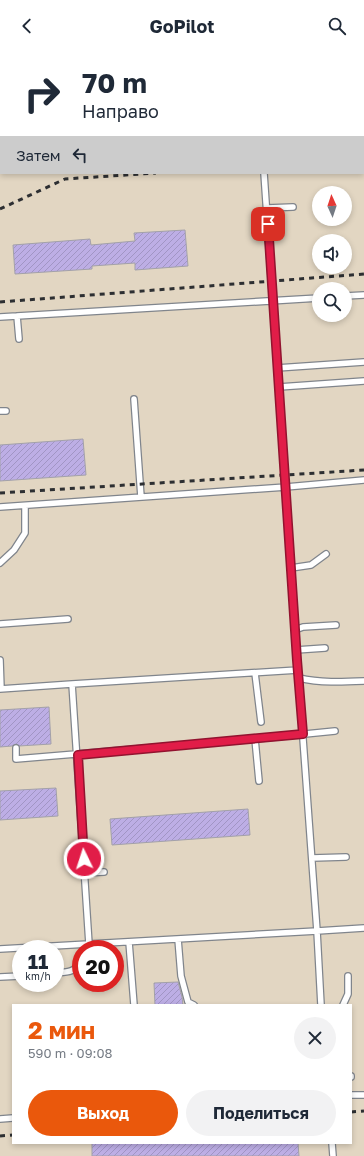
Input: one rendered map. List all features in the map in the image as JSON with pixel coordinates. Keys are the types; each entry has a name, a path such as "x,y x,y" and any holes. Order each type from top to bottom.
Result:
{"lane":[{"path":"264,174 296,650 317,931 320,1004"},
{"path":"267,208 293,207"},
{"path":"352,296 364,295"},
{"path":"0,317 312,298"},
{"path":"18,316 19,339"},
{"path":"277,368 364,362"},
{"path":"279,387 364,381"},
{"path":"134,399 141,497"},
{"path":"0,507 286,487 364,480"},
{"path":"0,563 14,550 25,533 25,506"},
{"path":"291,568 311,565 326,554"},
{"path":"0,624 68,619"},
{"path":"295,630 304,627 336,625"},
{"path":"296,650 325,648"},
{"path":"0,660 1,689 298,670"},
{"path":"255,673 261,722"},
{"path":"299,678 312,681 364,682"},
{"path":"72,684 78,755 89,940"},
{"path":"16,748 16,759 78,755 335,731"},
{"path":"255,739 259,781"},
{"path":"312,858 346,857"},
{"path":"85,873 104,872"},
{"path":"124,943 364,928"},
{"path":"178,939 181,976 188,1002 192,1004"},
{"path":"129,942 134,1004"},
{"path":"0,949 72,947"},
{"path":"0,977 12,976"},
{"path":"343,1004 348,994 348,976"},
{"path":"352,1096 364,1095"},
{"path":"0,1119 12,1118"},
{"path":"332,1144 333,1156"}],"shaded area":[{"path":"0,174 364,174 364,1156 0,1156"}],"building":[{"path":"185,230 188,266 135,270 135,263 92,266 92,269 15,274 13,245 90,239 91,245 135,241 134,233"},
{"path":"83,439 86,475 0,481 0,445"},
{"path":"49,707 51,744 19,746 16,744 12,746 0,747 0,710"},
{"path":"56,788 58,816 0,820 0,791"},
{"path":"248,809 250,835 112,845 110,819"},
{"path":"178,982 183,1004 155,1004 154,983"},
{"path":"92,1144 298,1144 299,1156 92,1156"}],"railway":[{"path":"0,209 65,179 141,174"},
{"path":"0,302 364,274"},
{"path":"0,493 364,470"},
{"path":"352,1112 364,1111"},
{"path":"0,1136 12,1135"}],"route":[{"path":"84,859 78,755 303,734 268,224"}]}
